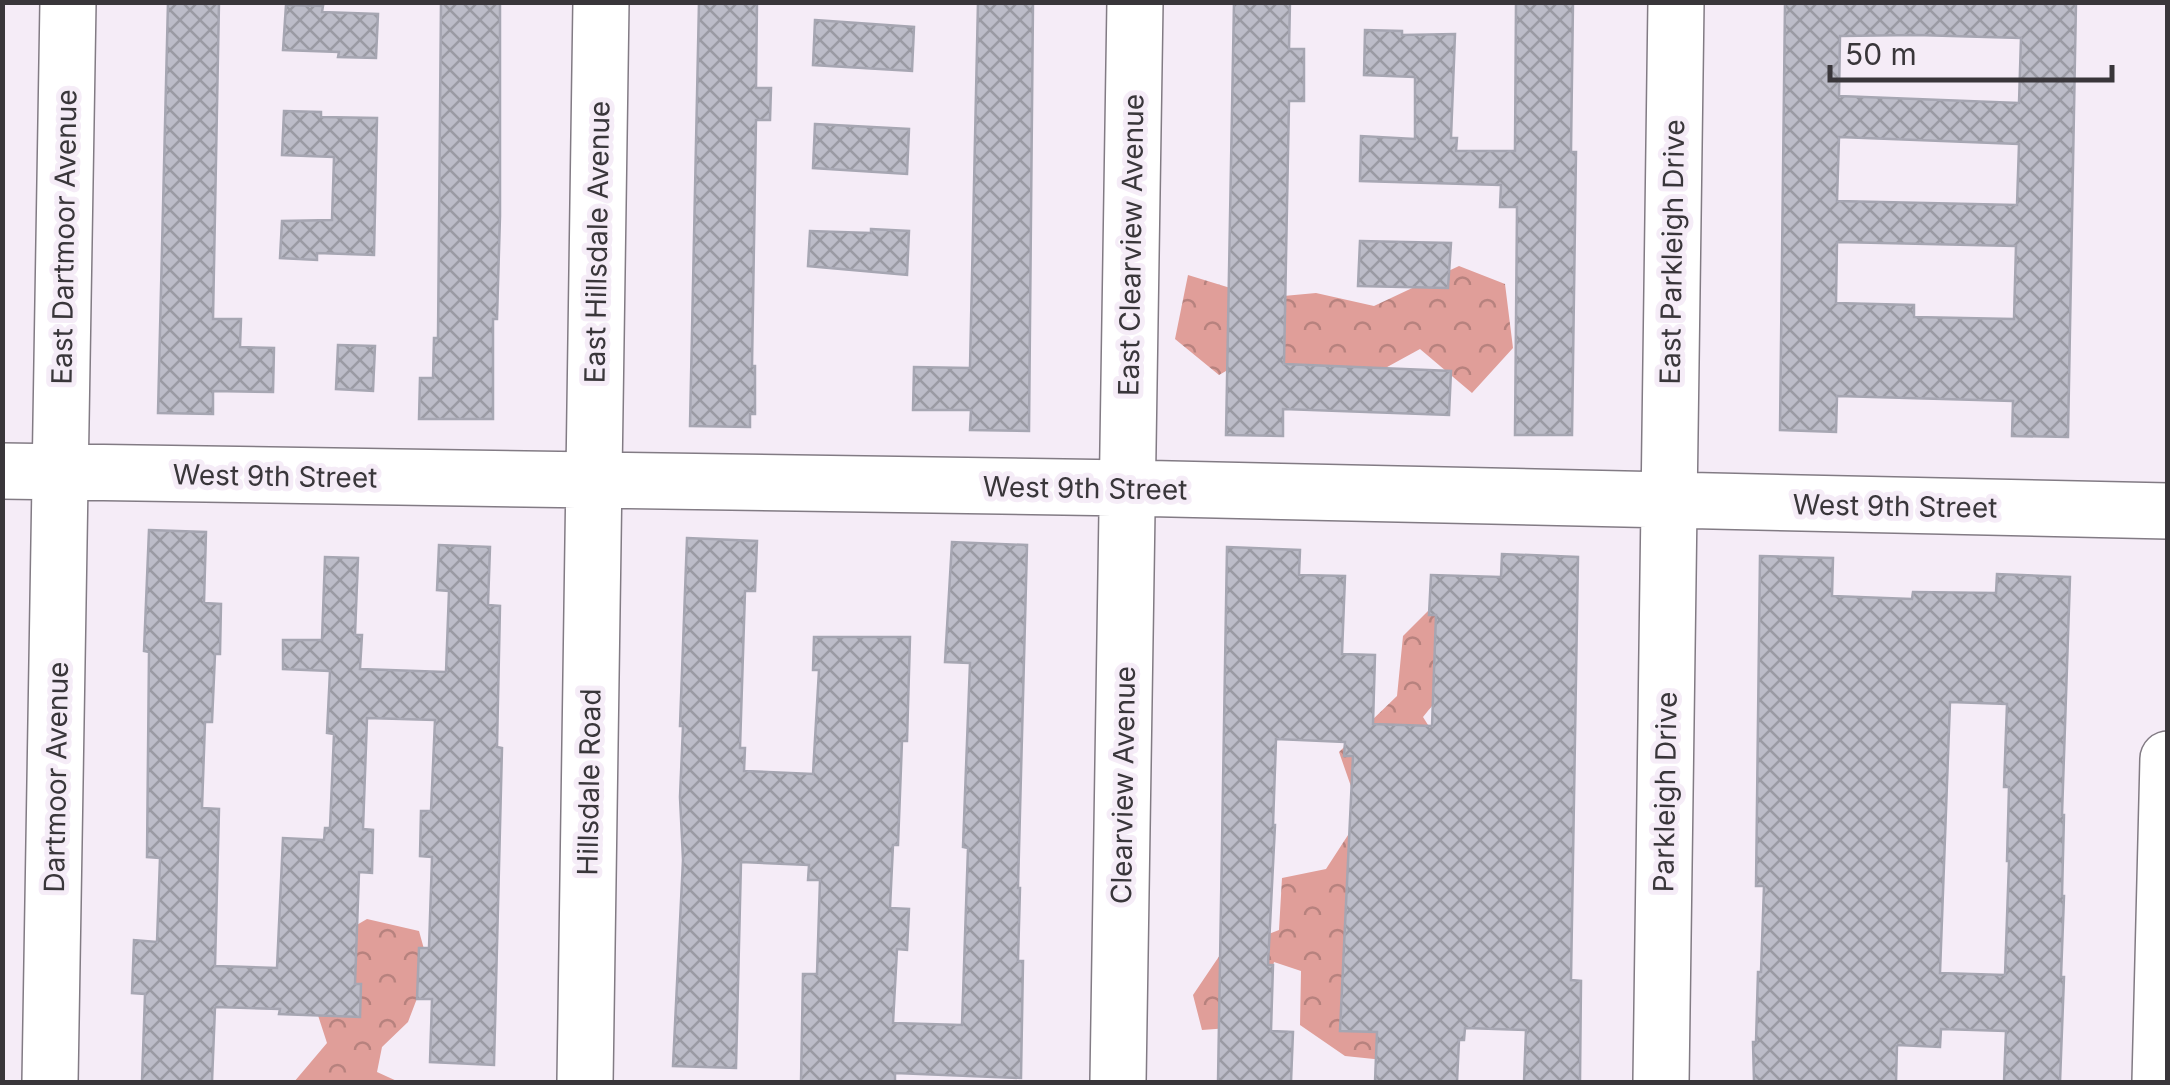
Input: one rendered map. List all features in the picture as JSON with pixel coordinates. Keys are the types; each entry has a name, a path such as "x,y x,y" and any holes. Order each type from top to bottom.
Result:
{"street":[{"name":"East Dartmoor Avenue","path":"61,472 68,2"},
{"name":"East Hillsdale Avenue","path":"593,482 601,2"},
{"name":"East Clearview Avenue","path":"1128,488 1134,2"},
{"name":"East Parkleigh Drive","path":"1668,501 1676,2"},
{"name":"West 9th Street","path":"2,471 1128,488 2168,511"},
{"name":"Dartmoor Avenue","path":"50,1082 61,472"},
{"name":"Hillsdale Road","path":"585,1082 593,482"},
{"name":"Clearview Avenue","path":"1118,1082 1128,488"},
{"name":"Parkleigh Drive","path":"1661,1082 1668,501"},
{"path":"2160,1082 2168,759"}],"green space":[{"path":"1459,266 1505,284 1513,348 1472,393 1420,349 1316,406 1266,348 1219,375 1175,339 1188,275 1263,298 1316,293 1374,306"},
{"path":"1436,603 1469,660 1423,717 1455,768 1403,1062 1345,1056 1300,1025 1301,971 1274,962 1256,1026 1202,1030 1193,995 1222,952 1279,930 1282,878 1326,869 1361,815 1339,752 1397,696 1403,636"},
{"path":"367,919 419,931 429,967 408,1022 382,1047 377,1072 399,1082 294,1082 327,1043 312,997 312,951"}],"building":[{"path":"168,2 219,2 213,319 241,319 240,347 274,348 273,392 213,391 213,414 158,413"},
{"path":"441,2 500,2 500,216 497,319 493,319 493,419 419,419 420,378 433,378 434,338 438,338"},
{"path":"699,2 757,2 756,88 771,88 770,120 756,120 752,366 755,414 750,414 750,427 690,426"},
{"path":"978,2 1033,2 1029,431 970,430 971,410 913,410 914,367 970,368"},
{"path":"1234,2 1290,2 1289,49 1304,49 1304,101 1289,101 1284,364 1451,371 1449,415 1283,409 1283,436 1226,435"},
{"path":"1516,2 1573,2 1571,152 1576,152 1572,435 1515,435 1517,207 1500,207 1501,185 1360,181 1361,136 1415,139 1415,77 1364,75 1365,30 1402,31 1402,35 1455,34 1451,138 1457,138 1456,151 1515,151"},
{"path":"1785,2 2076,2 2068,437 2012,436 2013,401 1837,396 1836,432 1780,430","holes":["1840,36 2021,38 2019,103 1839,96","1839,137 2019,144 2017,205 1837,201","1837,242 2016,246 2014,319 1914,317 1914,305 1836,303"]},
{"path":"286,5 323,6 322,12 378,14 376,58 283,50"},
{"path":"815,20 914,27 912,71 813,65"},
{"path":"284,111 321,112 321,117 377,118 374,255 317,253 317,260 280,258 282,221 332,220 334,157 282,155"},
{"path":"815,124 909,129 907,174 813,168"},
{"path":"871,229 909,231 907,275 808,266 810,231 871,233"},
{"path":"1360,241 1451,243 1448,288 1358,286"},
{"path":"338,345 375,346 373,391 336,389"},
{"path":"149,530 206,532 204,603 221,604 212,722 205,722 202,808 219,809 215,966 277,968 283,838 324,840 325,828 330,828 334,734 327,733 330,671 283,669 283,640 322,640 325,557 358,558 355,635 362,635 360,669 446,672 449,591 437,590 439,545 490,547 488,605 500,606 497,747 502,748 494,1065 430,1062 432,999 417,999 419,948 429,948 432,857 420,856 421,811 431,811 435,720 367,718 363,829 373,830 372,873 359,872 355,984 361,984 360,1017 215,1007 212,1082 142,1082 145,994 132,993 134,940 157,942 160,858 147,857 149,652 144,651"},
{"path":"687,538 757,541 755,591 745,591 740,748 745,748 744,771 813,774 819,670 813,670 814,637 910,637 907,741 902,741 898,845 893,845 890,908 909,909 907,950 897,949 893,1023 962,1025 970,663 945,662 952,542 1027,545 1018,888 1018,961 1023,961 1021,1078 895,1073 895,1082 801,1082 803,974 817,974 820,880 808,880 809,865 741,862 736,1068 673,1066 683,860 680,726"},
{"path":"1227,547 1300,550 1299,575 1345,576 1342,654 1375,655 1373,724 1432,726 1436,615 1429,615 1431,575 1501,577 1502,554 1578,557 1571,980 1581,981 1580,1082 1524,1082 1526,1030 1465,1028 1464,1040 1459,1040 1457,1082 1375,1082 1377,1032 1340,1031 1353,756 1344,756 1345,742 1276,739 1268,965 1273,965 1271,1031 1293,1032 1291,1082 1218,1082"},
{"path":"1760,556 1833,558 1832,596 1912,599 1913,592 1996,593 1997,574 2070,577 2062,815 2064,977 2060,1082 2004,1082 2006,1031 1941,1029 1940,1047 1897,1045 1896,1082 1754,1082 1753,1042 1761,972 1764,886 1756,886","holes":["1950,702 2007,704 2004,787 2009,787 2009,861 2005,975 1940,973"]}]}
